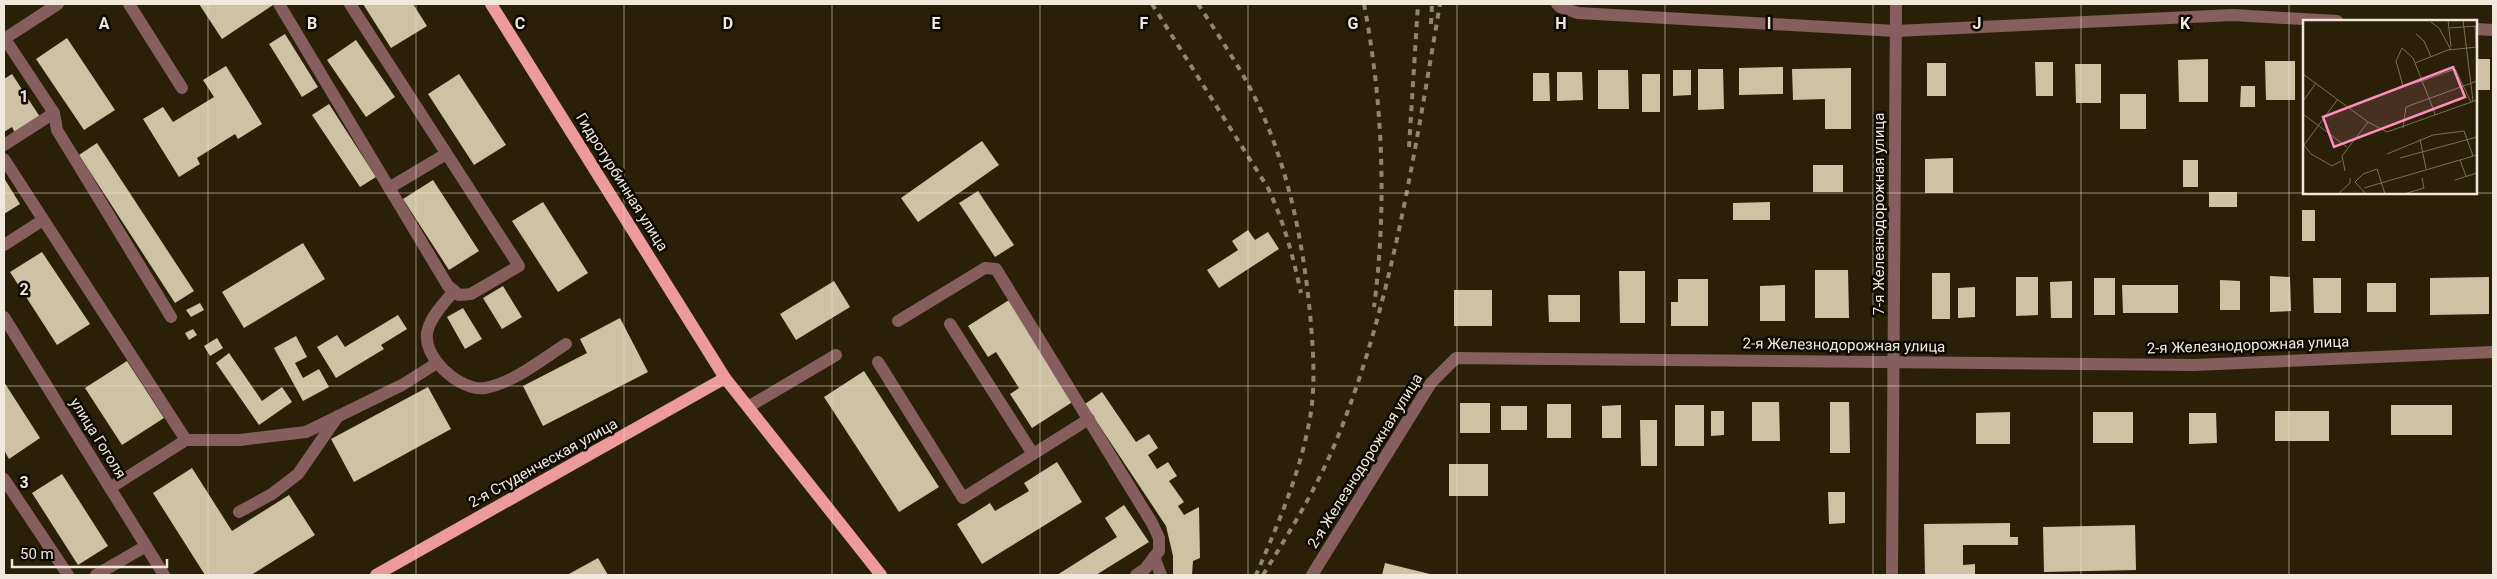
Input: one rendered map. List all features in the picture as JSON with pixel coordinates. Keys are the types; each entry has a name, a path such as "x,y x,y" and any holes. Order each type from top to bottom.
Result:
{"main road":[{"name":"Гидротурбинная улица","path":"491,4 725,378 882,575"},
{"name":"2-я Студенческая улица","path":"376,575 725,378"}],"street":[{"path":"58,4 4,39 54,113 57,130 171,317"},
{"path":"129,4 182,88"},
{"path":"279,4 448,286 459,295 472,294 519,266 350,4"},
{"path":"1557,4 1560,7 1578,13 1896,31 2233,15 2320,20"},
{"name":"7-я Железнодорожная улица","path":"1892,575 1896,4"},
{"path":"2477,29 2493,30"},
{"path":"4,145 54,113"},
{"path":"389,188 446,154"},
{"path":"4,159 186,440"},
{"path":"4,245 43,220"},
{"path":"898,321 985,268 996,269 1089,419 1152,523 1159,538 1159,551 1145,569 1136,575"},
{"path":"454,291 436,314 427,330 429,352 437,363 458,381 482,388 505,382 566,344"},
{"name":"улица Гоголя","path":"4,317 164,575"},
{"path":"950,324 1033,454"},
{"name":"2-я Железнодорожная улица","path":"1312,575 1432,383 1456,358 2194,365 2493,352"},
{"path":"748,407 836,355"},
{"path":"878,362 964,498 1089,419"},
{"path":"110,488 186,440 240,440 306,432 402,385 437,363"},
{"path":"239,512 272,494 298,474 338,416"},
{"path":"4,479 68,575"},
{"path":"96,575 146,546"},
{"path":"1154,557 1161,575"}],"building":[{"path":"199,4 271,4 273,5 222,39"},
{"path":"363,4 413,4 427,26 391,48"},
{"path":"285,34 318,87 302,97 269,44"},
{"path":"67,38 115,110 84,130 36,59"},
{"path":"356,40 395,97 366,117 327,60"},
{"path":"2208,59 2208,102 2179,102 2178,60"},
{"path":"2477,59 2490,59 2490,90 2477,90"},
{"path":"2265,61 2295,61 2295,100 2266,100"},
{"path":"2035,62 2053,62 2053,96 2036,96"},
{"path":"1927,63 1946,63 1946,96 1927,96"},
{"path":"2075,64 2101,64 2101,103 2076,103"},
{"path":"226,66 262,124 238,139 235,134 197,158 200,164 179,177 143,119 163,107 173,122 214,97 203,80"},
{"path":"1783,67 1783,94 1739,95 1739,68"},
{"path":"1851,68 1851,129 1825,129 1825,99 1793,100 1792,69"},
{"path":"1698,69 1723,69 1724,109 1698,110"},
{"path":"1598,70 1628,70 1629,109 1598,109"},
{"path":"1673,70 1691,70 1691,95 1673,96"},
{"path":"1557,72 1582,72 1583,100 1557,101"},
{"path":"1533,73 1549,73 1550,101 1533,101"},
{"path":"12,74 40,117 15,133 12,127 4,132 4,79"},
{"path":"459,74 506,145 474,165 428,94"},
{"path":"1642,74 1660,74 1660,112 1642,112"},
{"path":"2241,86 2255,86 2255,107 2240,107"},
{"path":"2120,94 2146,94 2146,129 2120,129"},
{"path":"329,104 376,177 360,187 312,115"},
{"path":"982,141 999,165 918,222 901,198"},
{"path":"97,143 194,291 175,303 79,155"},
{"path":"1953,158 1953,193 1925,193 1925,159"},
{"path":"2183,160 2198,160 2198,187 2183,187"},
{"path":"1813,165 1843,165 1843,192 1813,192"},
{"path":"4,178 20,204 4,214"},
{"path":"433,180 479,251 449,270 403,199"},
{"path":"978,191 1014,245 995,257 959,203"},
{"path":"2209,192 2237,192 2237,207 2209,207"},
{"path":"543,202 588,273 558,292 512,221"},
{"path":"1770,202 1770,220 1733,220 1733,203"},
{"path":"2302,210 2315,210 2315,241 2302,241"},
{"path":"1248,230 1255,240 1268,232 1279,249 1219,288 1207,270 1238,250 1232,241"},
{"path":"303,243 325,279 244,328 222,292"},
{"path":"42,252 90,324 57,345 10,272"},
{"path":"1815,270 1848,270 1849,318 1815,318"},
{"path":"1619,271 1645,271 1645,323 1620,323"},
{"path":"1932,273 1950,273 1950,319 1932,319"},
{"path":"2270,276 2290,277 2291,311 2270,312"},
{"path":"2016,277 2038,277 2038,315 2016,316"},
{"path":"2489,277 2489,314 2430,315 2430,278"},
{"path":"2094,278 2115,278 2115,315 2094,315"},
{"path":"2313,278 2341,278 2341,313 2314,313"},
{"path":"1678,279 1708,279 1708,326 1671,326 1671,302 1678,302"},
{"path":"2220,280 2240,281 2240,310 2220,310"},
{"path":"834,281 850,307 796,340 780,314"},
{"path":"2072,281 2072,318 2051,318 2050,282"},
{"path":"2367,283 2396,283 2396,312 2367,312"},
{"path":"1785,285 1785,321 1760,321 1760,286"},
{"path":"2122,285 2178,285 2178,313 2123,313"},
{"path":"503,286 522,317 502,329 483,298"},
{"path":"1975,287 1975,317 1958,318 1958,288"},
{"path":"1454,290 1492,290 1492,326 1454,326"},
{"path":"1548,295 1580,295 1580,322 1549,322"},
{"path":"1009,300 1074,401 1032,428 1010,394 1019,388 996,352 988,357 968,326"},
{"path":"200,303 204,310 191,317 186,310"},
{"path":"463,308 482,339 465,349 447,317"},
{"path":"398,315 407,329 381,345 384,349 336,378 317,347 337,335 345,347"},
{"path":"620,318 648,372 543,426 523,386 587,353 580,339"},
{"path":"193,329 197,335 189,340 185,333"},
{"path":"296,336 307,357 295,363 303,378 319,369 329,387 303,401 274,348"},
{"path":"217,338 223,348 210,356 204,346"},
{"path":"229,353 262,401 282,387 292,402 259,425 216,363"},
{"path":"127,361 164,418 122,445 85,388"},
{"path":"864,371 939,487 899,512 824,397"},
{"path":"4,382 40,438 9,459 4,450"},
{"path":"428,387 451,429 354,482 331,439"},
{"path":"1102,392 1136,442 1149,434 1158,448 1148,455 1157,469 1168,462 1177,476 1169,481 1184,502 1178,506 1184,515 1199,507 1200,558 1193,561 1192,575 1173,575 1173,556 1166,526 1085,404"},
{"path":"1752,402 1779,402 1780,441 1752,441"},
{"path":"1830,402 1849,402 1850,453 1830,453"},
{"path":"1460,403 1490,403 1490,433 1460,433"},
{"path":"1547,404 1571,404 1571,438 1547,438"},
{"path":"1621,405 1621,438 1602,438 1602,406"},
{"path":"1675,405 1704,405 1704,446 1675,446"},
{"path":"2391,405 2452,405 2452,435 2391,435"},
{"path":"1501,406 1527,406 1527,430 1501,430"},
{"path":"1711,411 1724,411 1724,435 1711,436"},
{"path":"2275,411 2329,411 2329,441 2275,441"},
{"path":"2010,412 2010,444 1976,444 1976,413"},
{"path":"2093,412 2133,412 2133,443 2093,443"},
{"path":"2189,413 2216,413 2217,443 2189,444"},
{"path":"1640,420 1657,420 1657,466 1641,466"},
{"path":"1057,462 1082,502 982,564 957,524 990,503 995,511 1029,491 1024,483"},
{"path":"1449,464 1488,464 1488,496 1449,496"},
{"path":"192,468 232,531 289,495 315,535 251,575 205,575 153,493"},
{"path":"62,474 108,546 78,565 32,493"},
{"path":"1828,492 1845,492 1845,523 1829,524"},
{"path":"1124,505 1149,542 1096,575 1057,575 1117,537 1105,518"},
{"path":"2010,523 2010,537 2018,537 2018,545 1963,545 1963,565 1975,564 1975,575 1925,575 1924,524"},
{"path":"2135,525 2136,570 2044,572 2043,527"},
{"path":"598,558 608,575 567,575"},
{"path":"1385,563 1434,575 1382,575"}],"railway":[{"path":"1152,4 1268,188 1288,239 1301,293"},
{"path":"1198,4 1248,84 1273,139 1297,225 1307,283 1313,352 1310,418 1294,479 1256,575"},
{"path":"1364,4 1375,79 1381,155 1381,231 1374,307"},
{"path":"1409,147 1418,4"},
{"path":"1431,24 1432,4"},
{"path":"1263,575 1301,512 1327,463 1354,393 1372,339 1411,172 1440,4"}]}
